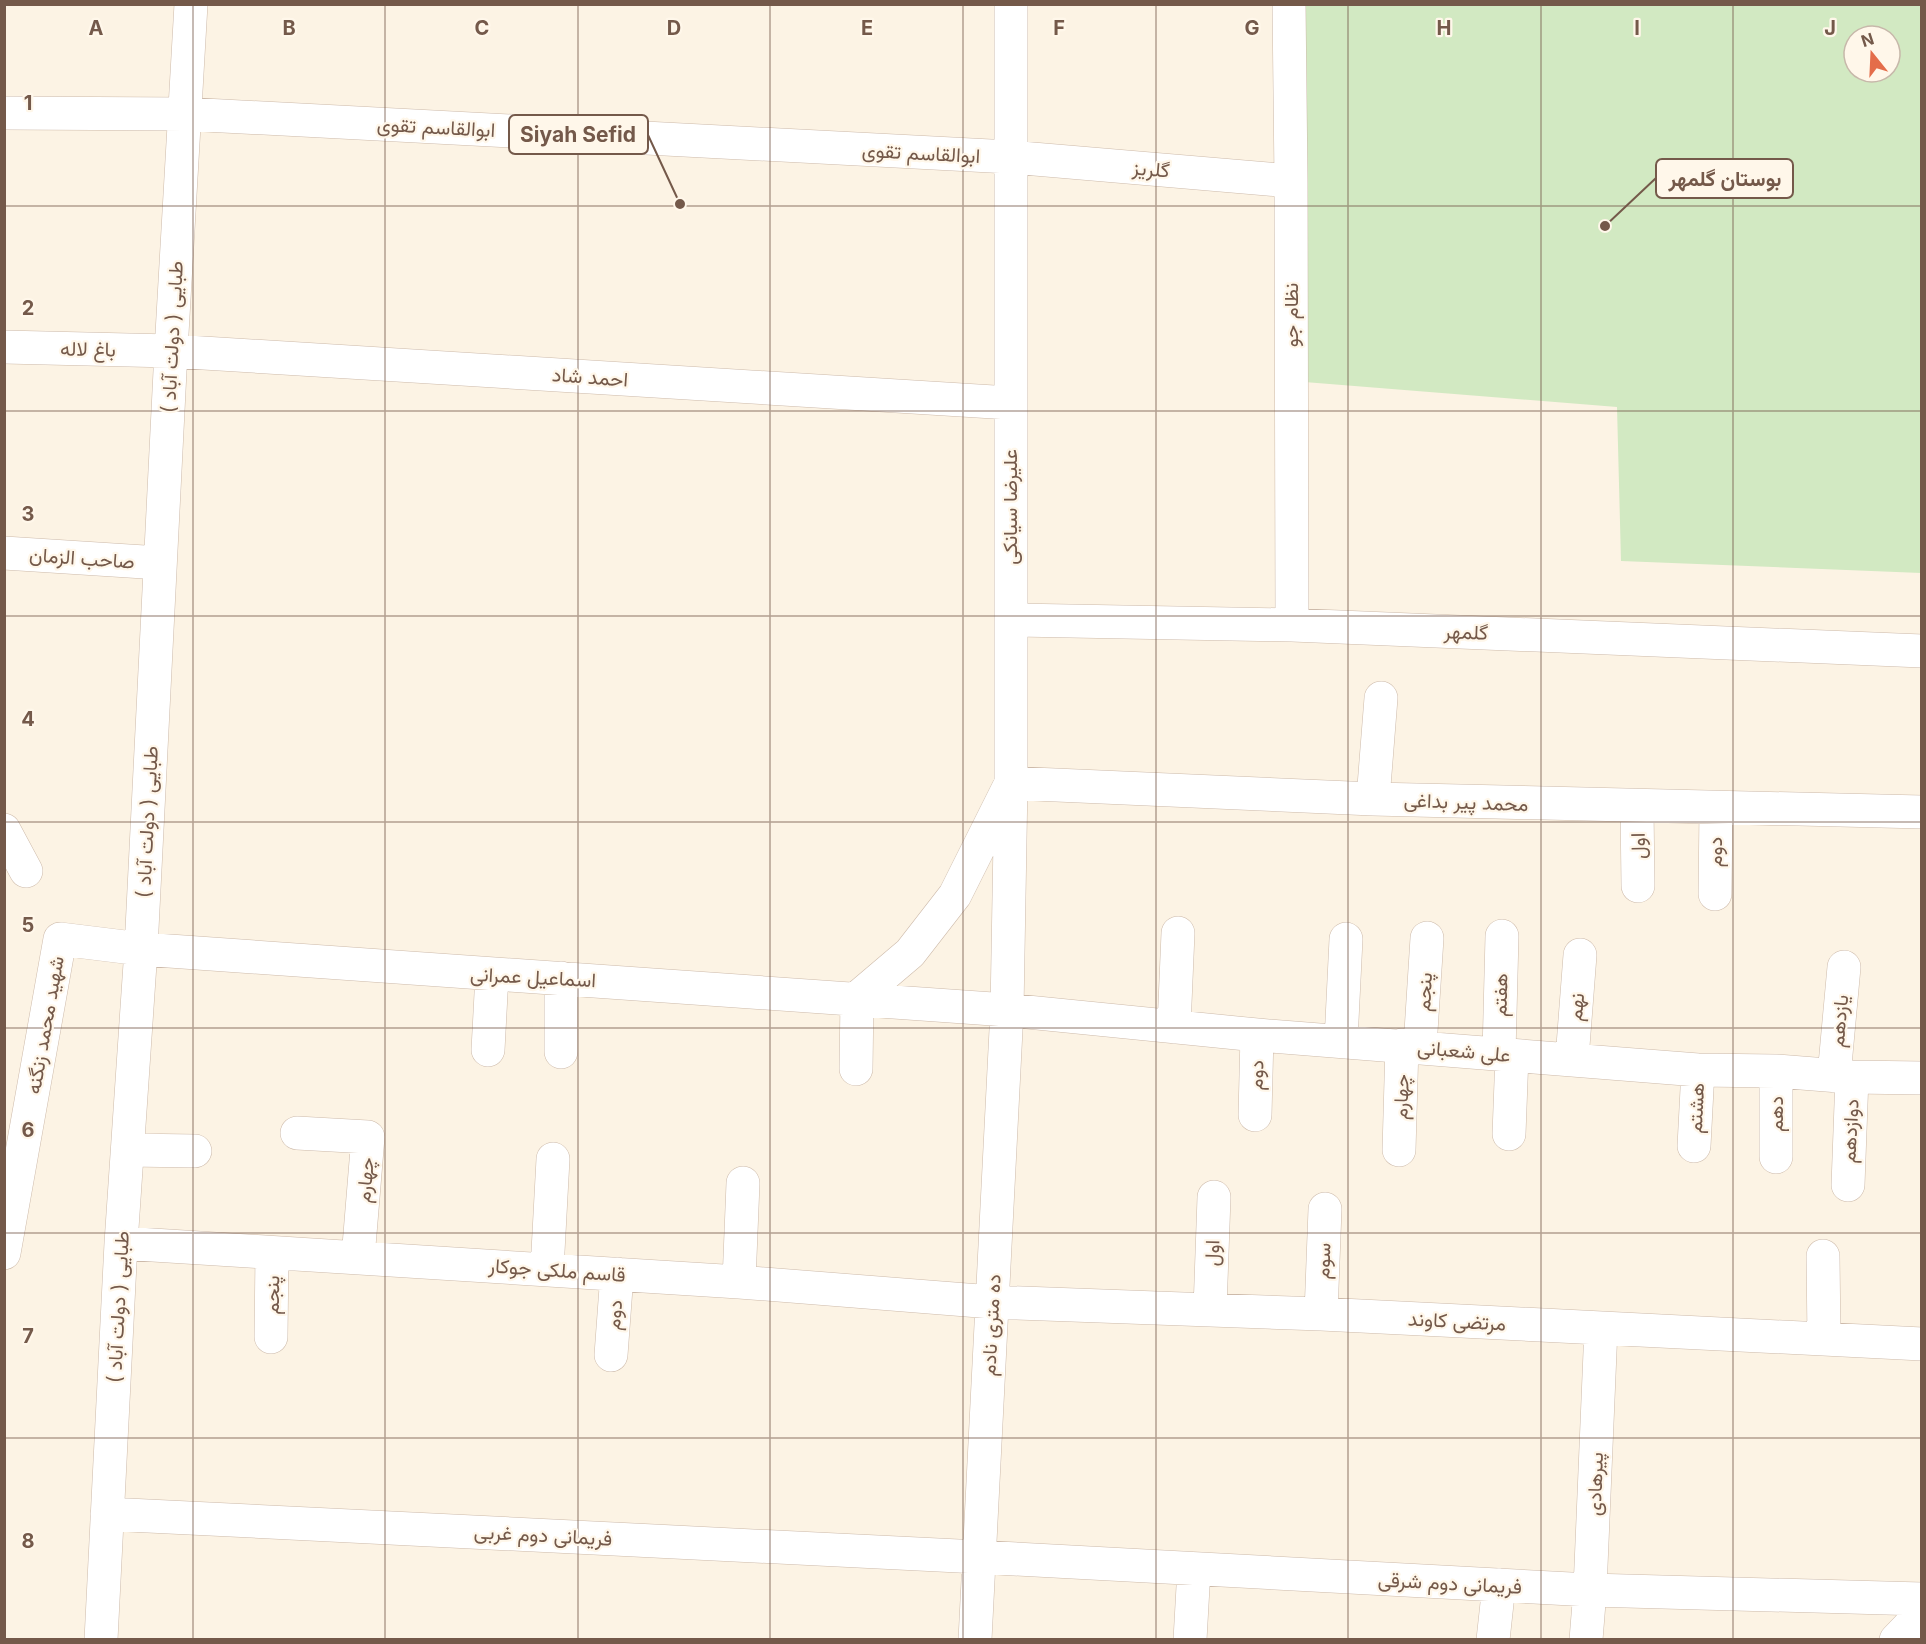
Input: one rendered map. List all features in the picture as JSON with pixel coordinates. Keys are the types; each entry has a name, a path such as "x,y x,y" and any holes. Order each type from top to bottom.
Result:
{"street":[{"name":"طبایی ( دولت آباد )","path":"101,1640 106,1514 141,949 191,4"},
{"name":"علیرضا سیانکی","path":"1007,1010 1011,783 1011,4"},
{"name":"نظام جو","path":"1288,4 1291,181 1292,625"},
{"name":"ابوالقاسم تقوی","path":"4,113 185,114 1010,157"},
{"name":"گلریز","path":"1010,157 1291,181"},
{"name":"باغ لاله","path":"4,347 171,351"},
{"name":"احمد شاد","path":"171,351 1010,403"},
{"name":"صاحب الزمان","path":"4,554 160,563"},
{"name":"گلمهر","path":"1011,620 1292,625 1922,651"},
{"path":"1373,800 1381,698"},
{"name":"محمد پیر بداغی","path":"1011,783 1373,800 1922,812"},
{"path":"856,1069 856,998 910,953 955,895 1011,783"},
{"name":"اول","path":"1637,807 1638,886"},
{"name":"دوم","path":"1715,894 1716,809"},
{"path":"4,830 26,871"},
{"path":"1174,1028 1178,933"},
{"name":"هفتم","path":"1502,936 1509,1134"},
{"name":"پنجم","path":"1411,1046 1427,938"},
{"name":"اسماعیل عمرانی","path":"60,939 141,949 1007,1010"},
{"name":"شهید محمد زنگنه","path":"4,1253 60,939"},
{"path":"1341,1041 1346,939"},
{"name":"نهم","path":"1572,1059 1580,955"},
{"name":"یازدهم","path":"1843,1076 1844,967"},
{"path":"488,1050 492,975"},
{"path":"561,978 561,1052"},
{"name":"علی شعبانی","path":"1007,1010 1174,1028 1698,1070 1922,1078"},
{"name":"ده متری نادم","path":"975,1640 1007,1010"},
{"name":"دوم","path":"1255,1115 1257,1035"},
{"name":"چهارم","path":"1399,1149 1411,1046"},
{"name":"هشتم","path":"1694,1146 1698,1070"},
{"name":"دهم","path":"1776,1071 1776,1157"},
{"name":"دوازدهم","path":"1843,1076 1848,1185"},
{"name":"چهارم","path":"297,1133 368,1137 358,1258"},
{"path":"128,1150 195,1151"},
{"path":"547,1270 553,1160"},
{"path":"739,1282 743,1183"},
{"name":"اول","path":"1210,1310 1214,1197"},
{"name":"سوم","path":"1321,1314 1325,1209"},
{"name":"قاسم ملکی جوکار","path":"122,1243 739,1282 992,1302"},
{"name":"پنجم","path":"271,1337 272,1253"},
{"path":"1823,1256 1824,1339"},
{"name":"دوم","path":"610,1355 617,1274"},
{"name":"مرتضی کاوند","path":"992,1302 1321,1314 1922,1344"},
{"name":"پیرهادی","path":"1586,1640 1601,1328"},
{"name":"فریمانی دوم غربی","path":"106,1514 979,1557"},
{"name":"فریمانی دوم شرقی","path":"979,1557 1590,1590 1922,1599"},
{"path":"1190,1640 1194,1569"},
{"path":"1493,1640 1499,1585"},
{"path":"1896,1640 1922,1613"}],"green space":[{"path":"1283,5 1921,5 1921,573 1621,561 1617,407 1292,381"}],"place":[{"name":"Siyah Sefid","path":"680,204"},
{"name":"بوستان گلمهر","path":"1605,226"}]}
